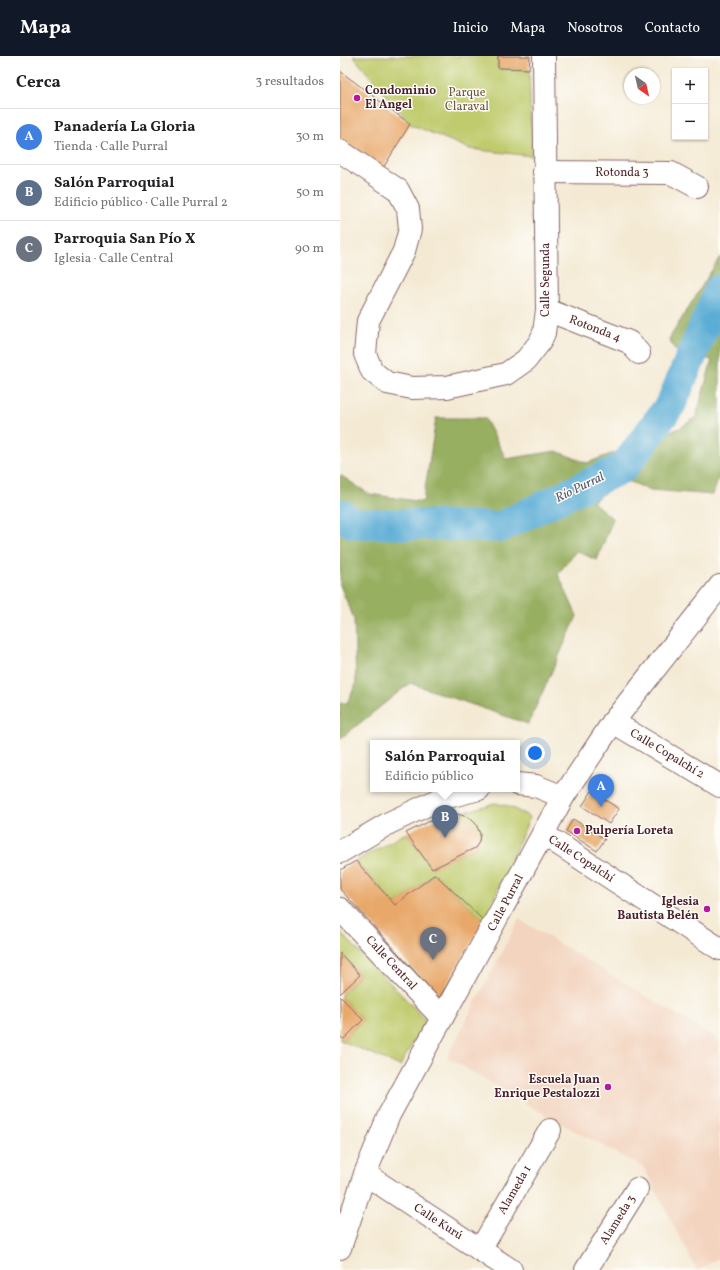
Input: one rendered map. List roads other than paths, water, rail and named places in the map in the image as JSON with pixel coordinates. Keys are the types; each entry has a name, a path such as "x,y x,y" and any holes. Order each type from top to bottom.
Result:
{"street":[{"name":"Calle Segunda","path":"340,151 382,181 398,190 408,209 410,229 404,251 368,321 365,354 372,371 387,383 412,388 447,387 506,374 526,360 540,342 544,333 547,310 544,172 544,56"},
{"name":"Rotonda 3","path":"544,172 671,173 697,187"},
{"name":"Rotonda 4","path":"547,310 629,342 639,353"},
{"name":"Calle Purral","path":"341,1240 365,1174 389,1116 442,1018 460,989 543,834 564,798 613,722 713,610 720,586"},
{"name":"Calle Copalchí 2","path":"613,722 720,786"},
{"path":"520,784 536,786 564,798"},
{"path":"340,852 388,823 440,799 467,792"},
{"name":"Calle Copalchí","path":"543,834 720,949"},
{"name":"Calle Central","path":"340,909 442,1018"},
{"name":"Alameda 1","path":"480,1250 550,1130"},
{"name":"Calle Kurú","path":"365,1174 511,1270"},
{"name":"Alameda 3","path":"586,1270 637,1190"}],"waterway":[{"name":"Río Purral","path":"340,514 353,523 500,527 624,467 671,404 720,289"}],"place":[{"name":"Condominio El Angel","path":"357,98"},
{"name":"Panadería La Gloria","path":"601,807"},
{"name":"Pulpería Loreta","path":"577,831"},
{"name":"Salón Parroquial","path":"445,838"},
{"name":"Iglesia Bautista Belén","path":"707,909"},
{"name":"Parroquia San Pío X","path":"433,960"},
{"name":"Escuela Juan Enrique Pestalozzi","path":"608,1087"}],"park label":[{"name":"Parque Claraval","path":"467,100"}]}
